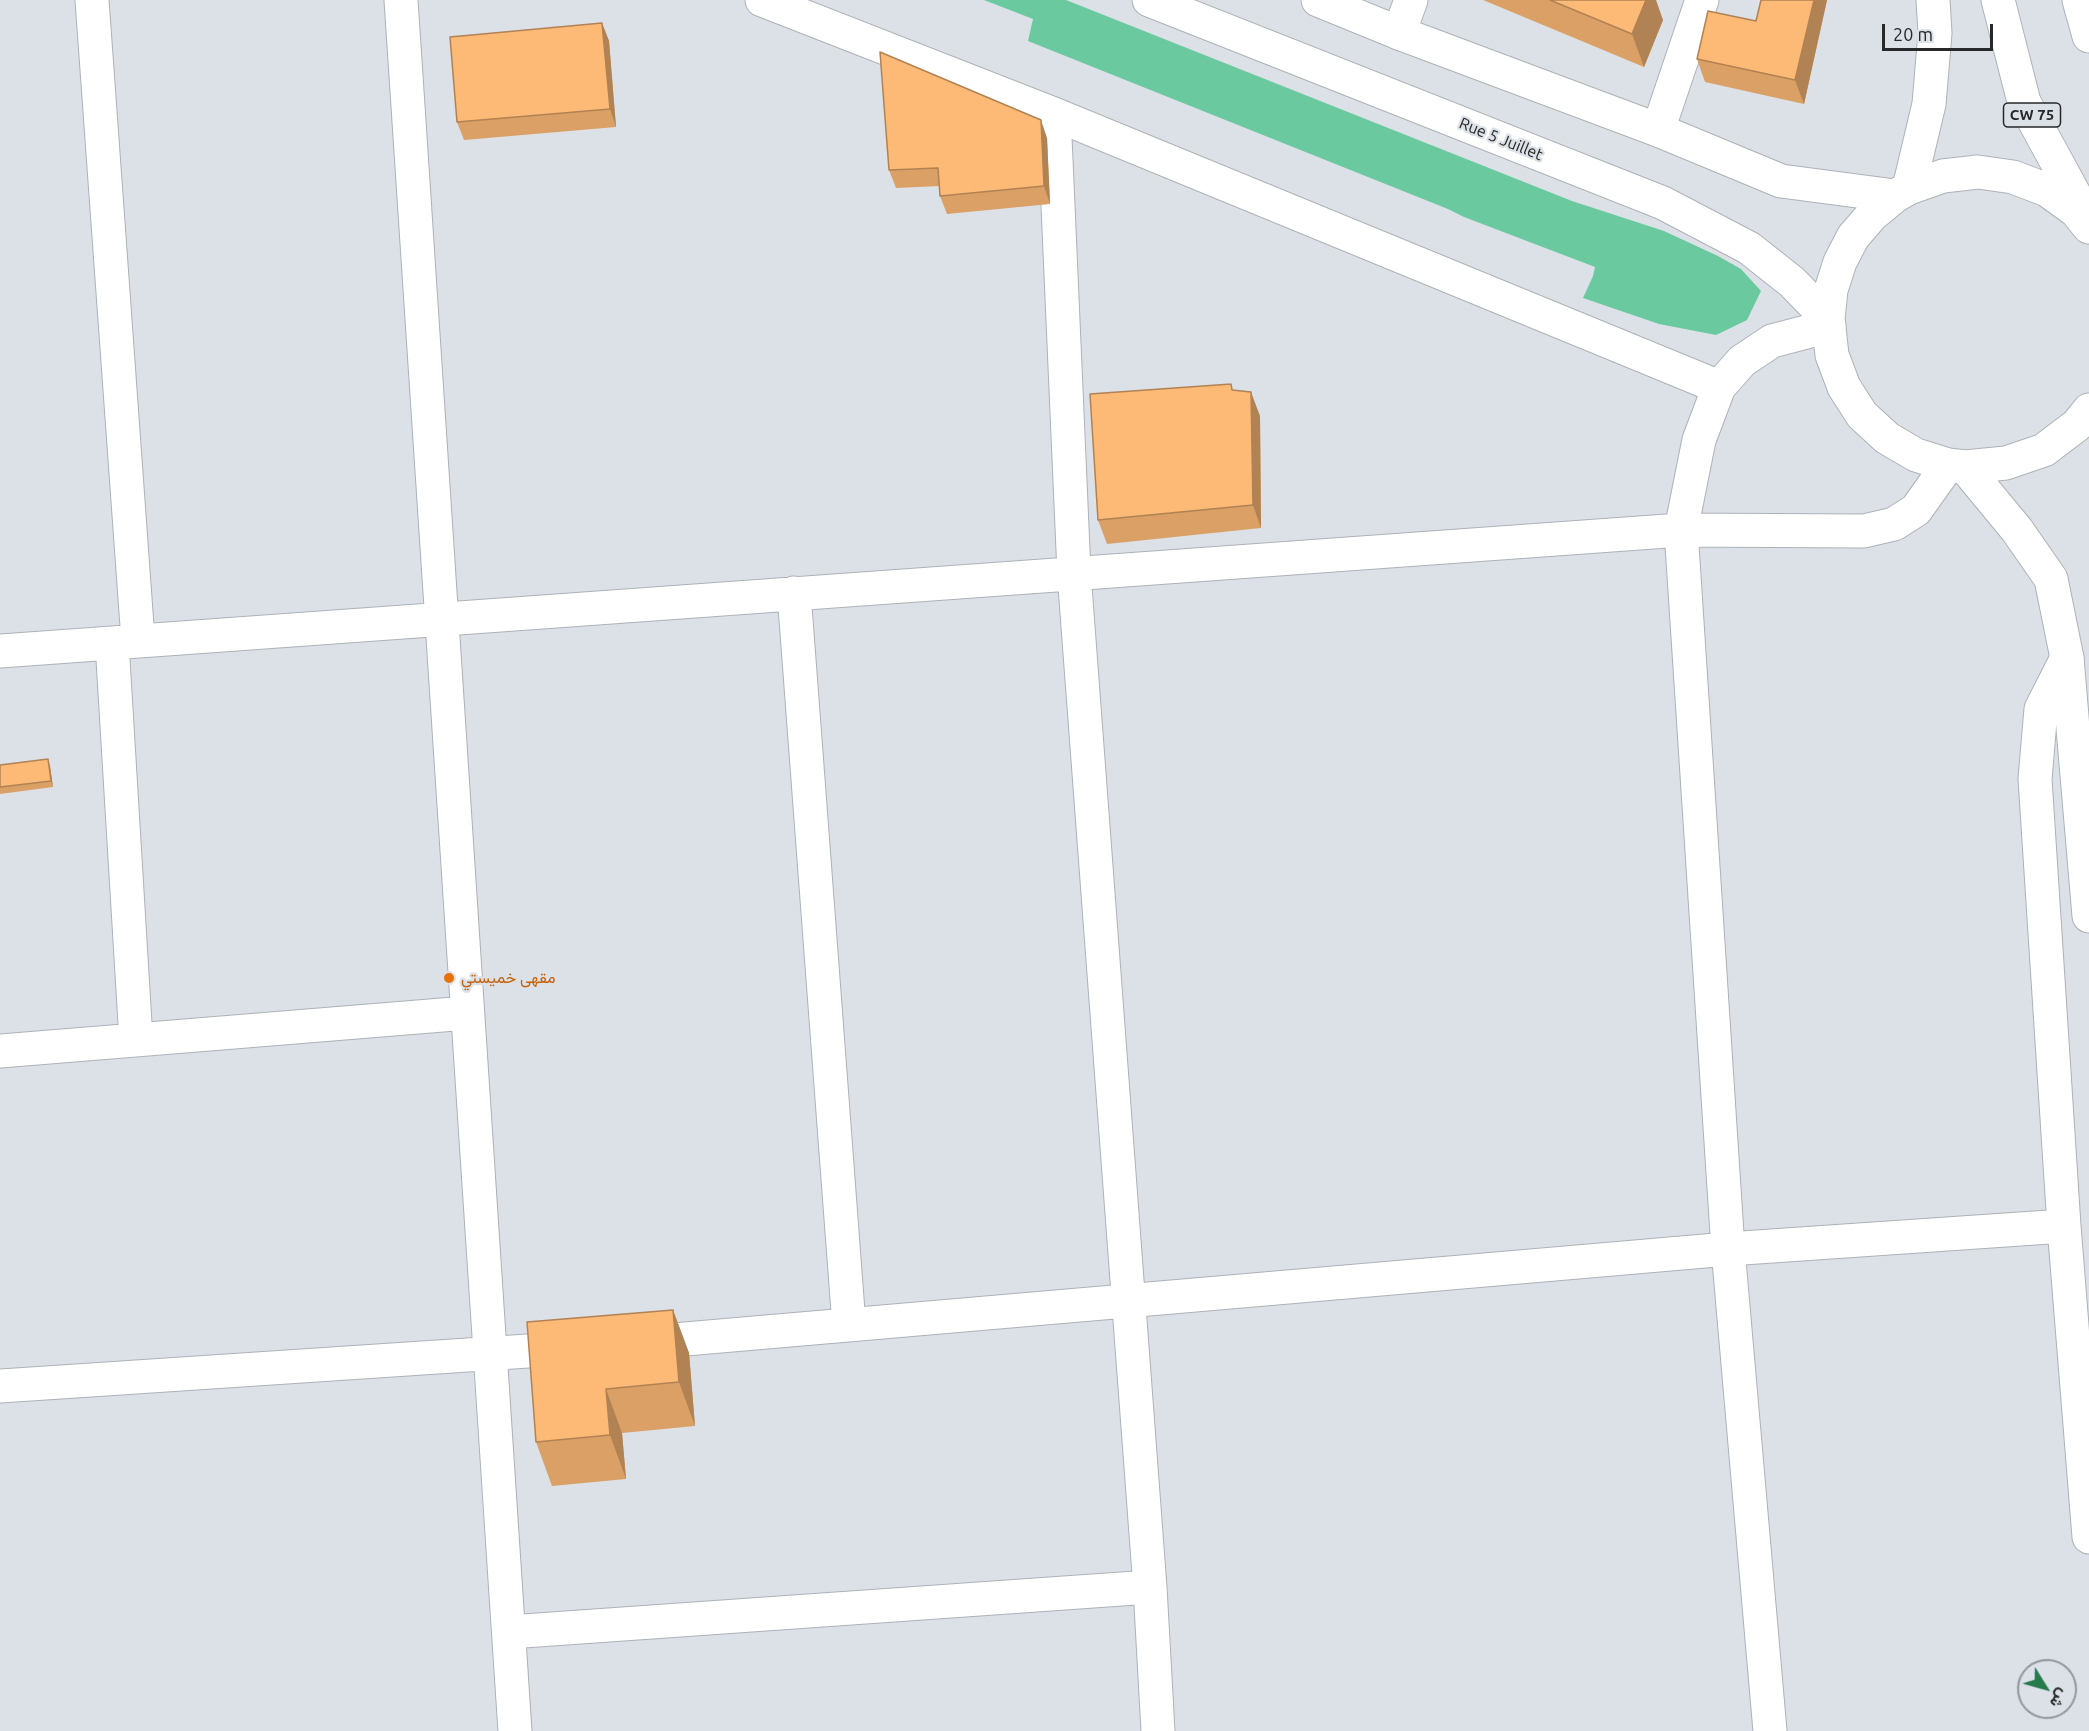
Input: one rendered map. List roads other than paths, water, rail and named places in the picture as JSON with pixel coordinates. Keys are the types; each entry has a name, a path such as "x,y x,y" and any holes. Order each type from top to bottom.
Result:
{"street":[{"path":"92,0 125,642 136,1040"},
{"path":"401,0 515,1731"},
{"path":"762,0 1054,114 1719,387"},
{"name":"Rue 5 Juillet","path":"1149,0 1663,203 1749,248 1792,282 1828,322"},
{"path":"1318,0 1399,33 1658,130 1781,181 1902,192"},
{"path":"1399,33 1411,0"},
{"path":"1658,130 1702,0"},
{"path":"1902,192 1929,104 1935,33 1933,0"},
{"name":"CW 75","path":"1998,0 2024,102 2089,221"},
{"path":"2079,0 2089,36"},
{"path":"1054,114 1074,573 1150,1587 1158,1731"},
{"path":"2089,227 2076,211 2047,190 2013,177 1978,172 1943,176 1902,192 1872,215 1849,245 1840,262 1831,290 1828,322 1830,348 1844,387 1862,415 1887,438 1916,455 1957,466 2006,464 2044,450 2077,425 2089,410"},
{"path":"1770,1731 1728,1249 1681,530 1699,440 1719,387 1742,360 1772,341 1828,322"},
{"path":"0,651 1681,530 1864,531 1894,524 1916,510 1957,466"},
{"path":"1957,466 2017,530 2051,579 2067,658 2089,916"},
{"path":"794,593 849,1325"},
{"path":"2067,658 2041,709 2035,778 2064,1226 2089,1538"},
{"path":"0,1051 468,1013"},
{"path":"0,1386 490,1355 1728,1249 2064,1226"},
{"path":"509,1632 1150,1587"}],"place":[{"name":"مقهى خميستي","path":"449,978"}]}
